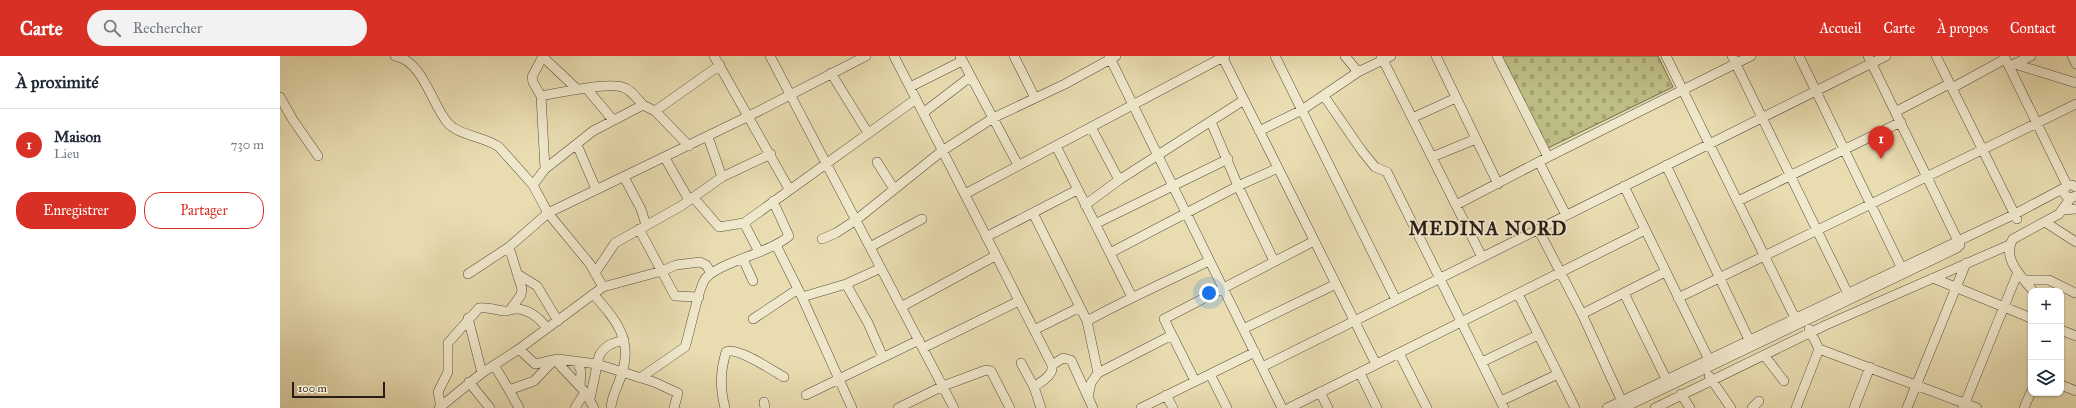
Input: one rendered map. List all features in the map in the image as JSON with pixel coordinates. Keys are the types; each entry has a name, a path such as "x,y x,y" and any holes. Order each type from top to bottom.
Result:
{"street":[{"path":"395,56 405,59 417,71 446,122 458,130 493,143 499,147 532,185 548,213 595,272 603,287"},
{"path":"545,169 541,96 533,82 532,77 543,56 578,89"},
{"path":"714,56 790,189"},
{"path":"770,56 954,408"},
{"path":"468,274 509,247 548,213 708,137 866,56"},
{"path":"894,56 1052,365 1053,370 1050,374 1034,388"},
{"path":"1014,56 1036,98"},
{"path":"965,194 1223,56 1376,364"},
{"path":"1275,56 1396,300"},
{"path":"1345,56 1358,72"},
{"path":"1436,56 1498,184"},
{"path":"1497,56 1548,157"},
{"path":"1666,56 1764,256 1800,322 1819,348 1870,367 1964,406 1977,408"},
{"path":"1456,205 1548,157 1683,90 1734,60 1751,56"},
{"path":"1799,56 1845,148 1903,271"},
{"path":"1262,367 1816,91 1870,60 1886,56"},
{"path":"1936,56 2016,217"},
{"path":"1895,112 2008,61 2031,56"},
{"path":"2072,56 2076,64"},
{"path":"822,239 836,233 856,220 942,151 993,118 1065,84 1112,57 1133,105 1282,408"},
{"path":"1259,131 1302,110 1358,72 1385,57 1412,118 1482,257"},
{"path":"910,88 961,59 1018,165"},
{"path":"1734,60 1850,296"},
{"path":"1870,60 1959,243"},
{"path":"2008,61 2076,82"},
{"path":"2008,61 2036,123 2070,191 2063,210"},
{"path":"655,111 720,65"},
{"path":"831,73 868,133"},
{"path":"923,113 970,77"},
{"path":"541,96 578,89 617,85 624,87 644,105 655,111 689,146"},
{"path":"587,89 613,120"},
{"path":"1324,96 1362,151 1375,167 1387,172 1438,278 1502,404 1558,374"},
{"path":"280,97 293,120 318,156"},
{"path":"1412,118 1456,98"},
{"path":"665,158 691,198 719,227 744,224 773,201 916,99"},
{"path":"1085,205 1119,180 1244,100"},
{"path":"1678,298 2076,104"},
{"path":"532,185 545,169 594,131 644,105"},
{"path":"280,113 293,120"},
{"path":"1211,122 1228,159 1238,186 1273,259 1276,260"},
{"path":"1738,201 1901,122"},
{"path":"1091,127 1119,180"},
{"path":"708,137 722,177"},
{"path":"1432,157 1476,139"},
{"path":"577,145 596,189"},
{"path":"1056,146 1132,297"},
{"path":"595,272 612,245 691,198 722,177 771,154"},
{"path":"1096,224 1228,159"},
{"path":"877,162 894,189"},
{"path":"1539,162 1566,215"},
{"path":"1666,165 1751,344"},
{"path":"1110,253 1238,186 1278,168"},
{"path":"624,177 642,212 643,227 662,271 675,296 699,297"},
{"path":"1624,186 1666,272 1709,366 1711,380 1728,407"},
{"path":"986,237 1077,190"},
{"path":"1607,408 1623,405 1668,383 1709,366 1959,243 2070,191"},
{"path":"2016,217 2070,191"},
{"path":"640,378 685,347 704,281 711,273 776,245 789,236 773,201"},
{"path":"1654,408 1810,334 2009,245 2013,239 2045,222 2063,210 2076,209"},
{"path":"1033,213 1087,321 1098,373"},
{"path":"870,247 922,220"},
{"path":"2045,222 2076,242"},
{"path":"744,224 759,252"},
{"path":"1538,229 1582,314 1623,405"},
{"path":"1288,408 1645,230"},
{"path":"1195,381 1164,319 1314,241"},
{"path":"776,245 800,293 852,408"},
{"path":"2009,245 2010,257 2018,272 2031,288"},
{"path":"509,247 522,284 521,295 528,312"},
{"path":"902,307 996,256"},
{"path":"743,260 753,281"},
{"path":"1087,321 1132,297 1157,288 1210,261"},
{"path":"440,408 469,382 519,349 603,287 662,271 676,265 700,262 706,265 711,273"},
{"path":"1907,408 1966,263"},
{"path":"754,319 800,293 846,284 881,268"},
{"path":"1582,314 1666,272"},
{"path":"1964,406 2018,272"},
{"path":"519,275 537,286 558,321"},
{"path":"1933,278 2028,317"},
{"path":"2025,280 2049,280 2075,292"},
{"path":"846,284 868,323 883,357"},
{"path":"1243,329 1336,284"},
{"path":"1624,293 1668,383"},
{"path":"593,294 607,311 624,340 626,350 622,373 612,400 611,408"},
{"path":"1518,294 1576,408"},
{"path":"510,310 521,295"},
{"path":"806,395 883,357 921,344 1020,301"},
{"path":"1034,330 1080,307"},
{"path":"440,408 438,392 448,372 448,343 468,318 479,308 510,310 520,309 528,312 540,320 547,328"},
{"path":"468,318 482,373"},
{"path":"2064,331 2076,336"},
{"path":"1088,396 1091,383 1098,373 1172,335"},
{"path":"1482,362 1538,335"},
{"path":"575,408 587,396 599,356 605,347 624,340"},
{"path":"1796,408 1819,348"},
{"path":"519,349 535,364 540,375"},
{"path":"725,408 721,394 720,379 726,352 734,351 784,377"},
{"path":"1141,408 1254,352"},
{"path":"1399,353 1427,408"},
{"path":"1764,356 1784,381"},
{"path":"1052,365 1063,358 1071,360 1093,408"},
{"path":"535,364 554,360 579,367 587,363 597,364 665,386 678,393 674,408"},
{"path":"554,360 587,396"},
{"path":"509,390 534,381 554,360"},
{"path":"1021,364 1034,388 1042,408"},
{"path":"494,365 519,408"},
{"path":"579,367 587,396"},
{"path":"1854,408 1870,367"},
{"path":"901,407 943,386 989,370 991,371 1010,408"},
{"path":"1360,373 1377,408"},
{"path":"1210,374 1227,408"},
{"path":"469,382 490,408"},
{"path":"2064,386 2076,391"},
{"path":"1320,392 1328,408"},
{"path":"1682,394 1690,408"},
{"path":"1166,395 1173,408"},
{"path":"2024,408 2029,396"},
{"path":"1752,408 1759,401"}],"green space":[{"path":"1502,56 1658,56 1673,87 1546,149"}],"place":[{"name":"Maison","path":"1881,159"}],"district":[{"name":"MEDINA NORD","path":"1488,228"}]}
